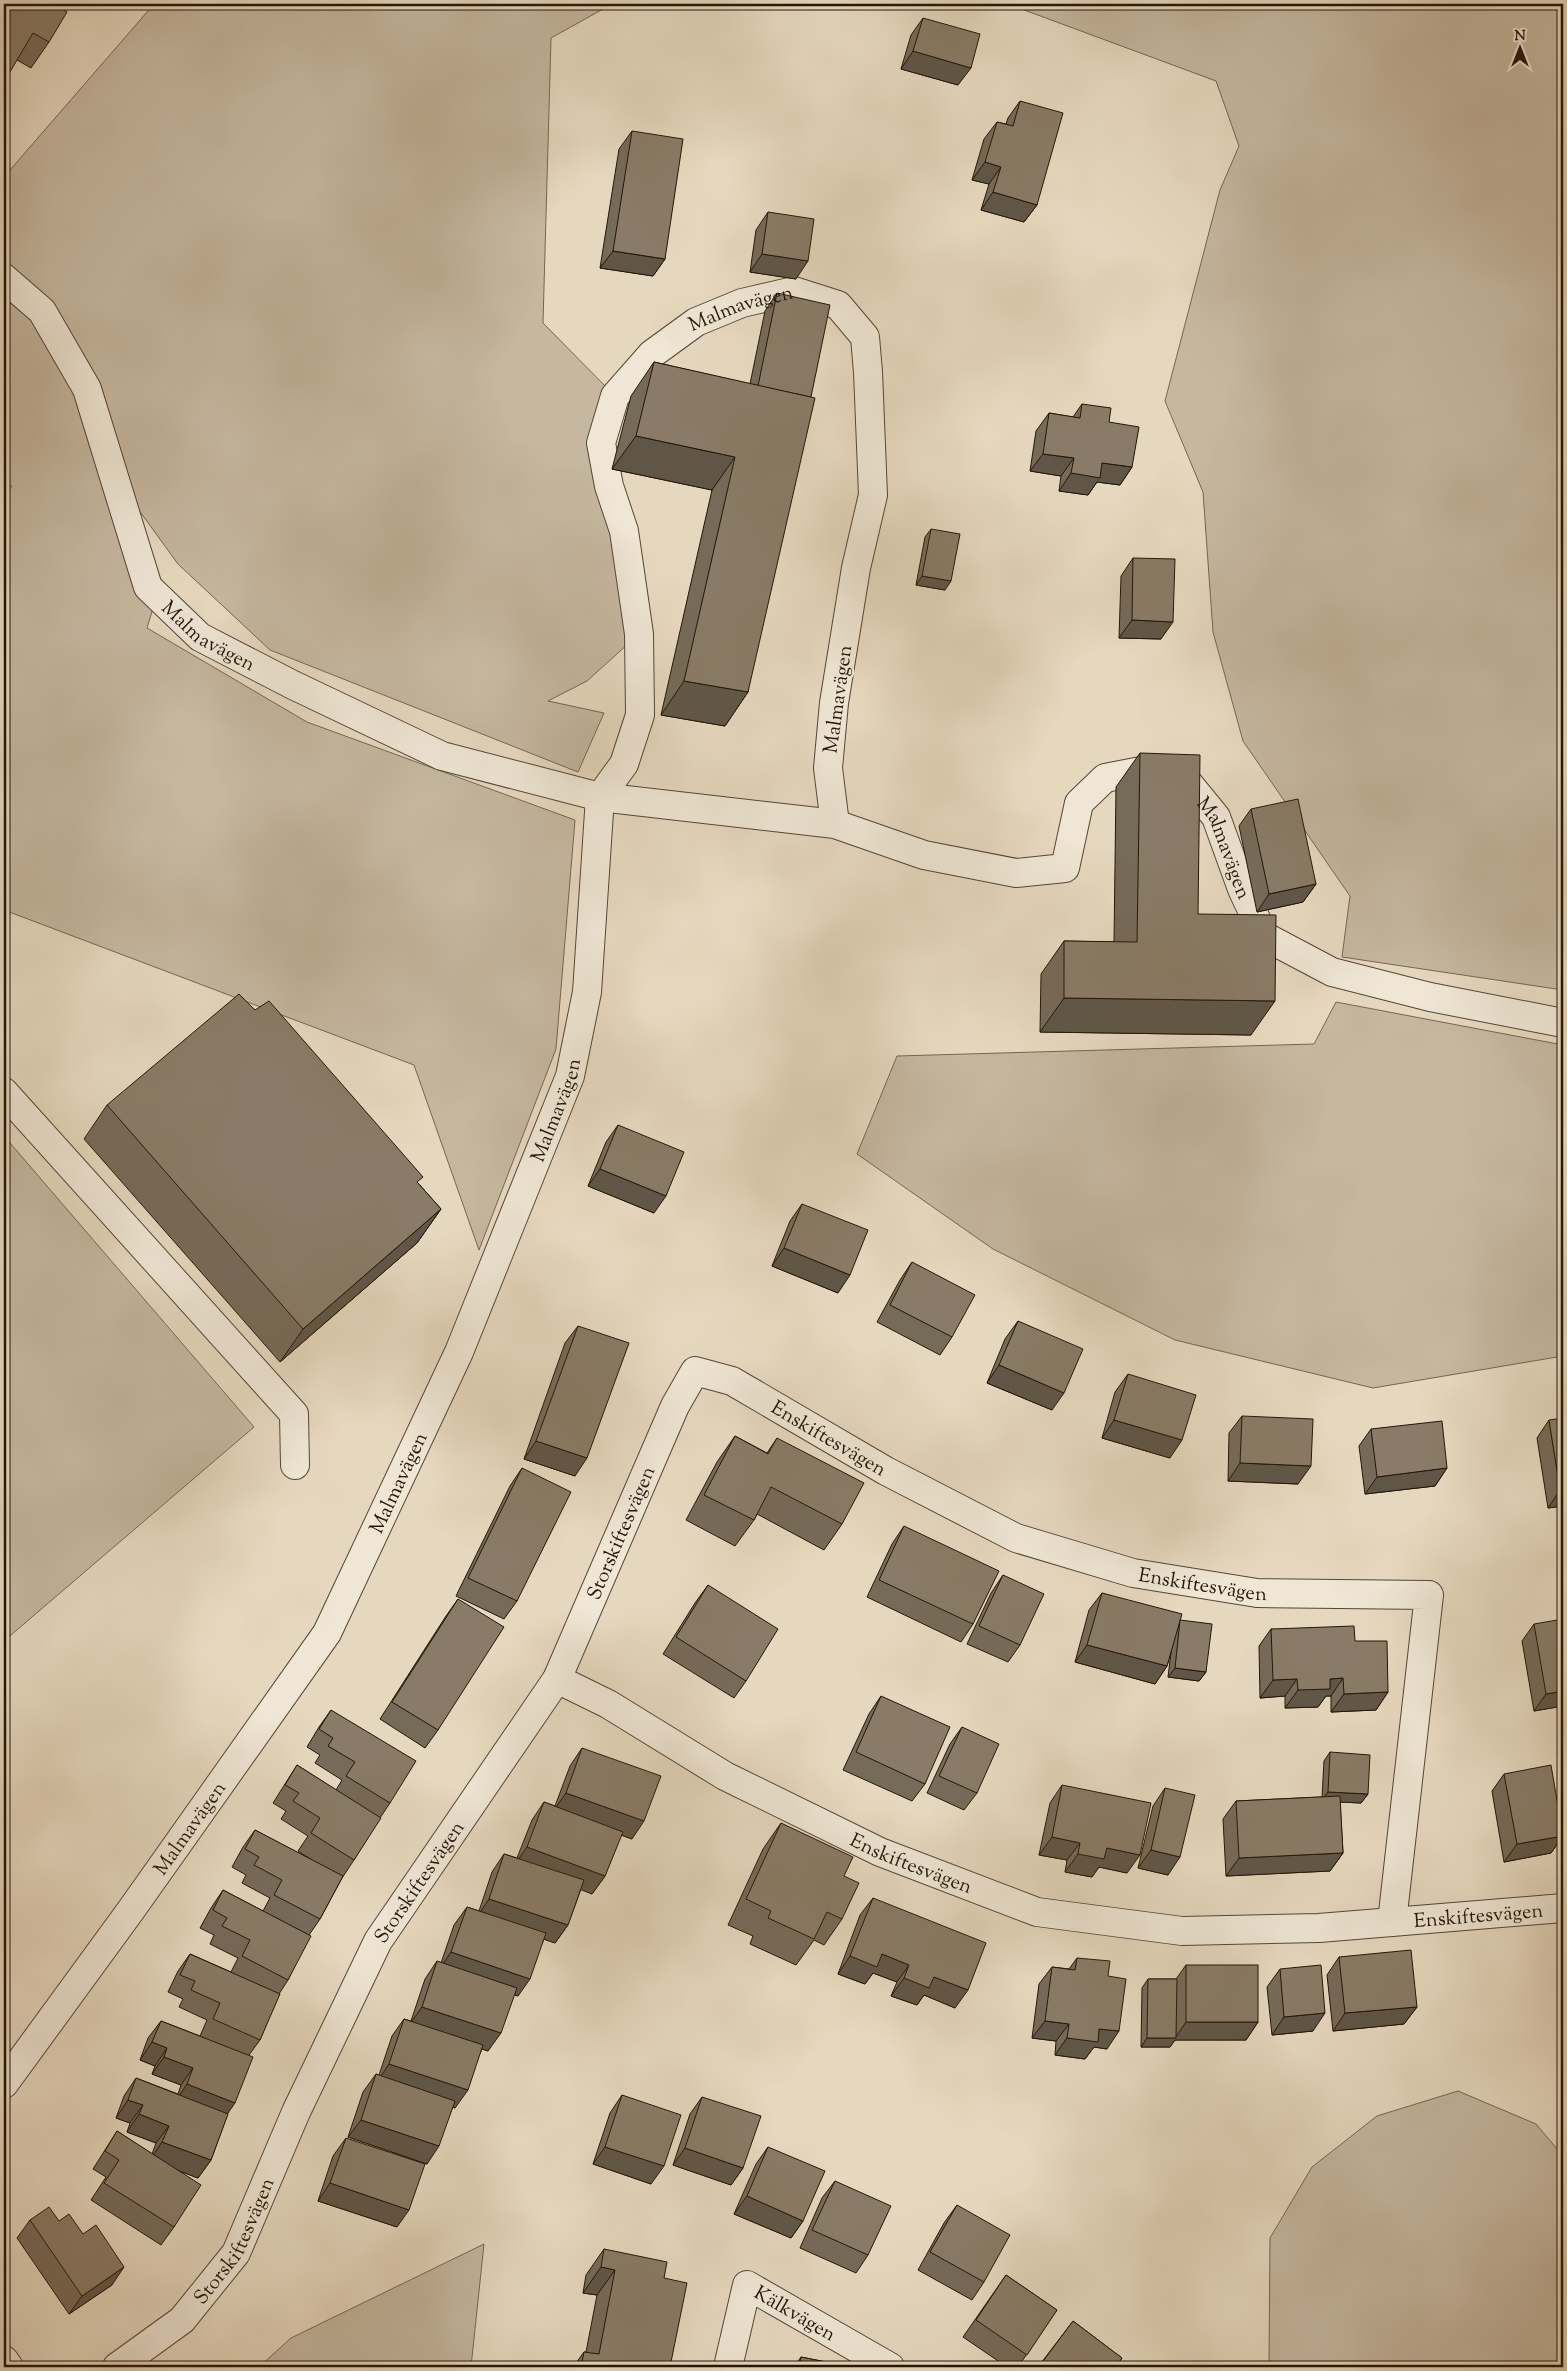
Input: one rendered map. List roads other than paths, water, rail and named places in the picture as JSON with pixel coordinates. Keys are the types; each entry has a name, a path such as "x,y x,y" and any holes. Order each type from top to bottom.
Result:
{"street":[{"name":"Malmavägen","path":"4,278 42,311 87,388 148,587 200,636 293,685 442,756 600,797 835,824 924,855 1016,873 1064,868 1079,803 1104,778 1146,770 1189,784 1216,817 1242,889 1264,936 1332,972 1430,998 1563,1023"},
{"name":"Malmavägen","path":"4,2084 131,1910 327,1633 454,1362 570,1076 587,992 600,797 624,764 640,715 639,634 635,606 624,531 609,486 601,443 614,396 652,354 696,322 742,302 794,291 838,304 865,337 868,372 873,496 856,568 834,703 828,768 835,824"},
{"path":"4,1092 294,1414 295,1465"},
{"name":"Storskiftesvägen","path":"117,2367 182,2320 236,2253 296,2112 378,1941 557,1679 675,1406 695,1372"},
{"name":"Enskiftesvägen","path":"695,1372 732,1381 886,1471 1016,1538 1133,1573 1257,1593 1429,1595 1392,1922"},
{"name":"Enskiftesvägen","path":"557,1679 608,1704 724,1776 880,1852 1037,1912 1182,1931 1319,1928 1563,1908"},
{"name":"Kälkvägen","path":"728,2367 747,2285 890,2367"},
{"path":"4,2360 8,2367"}]}
